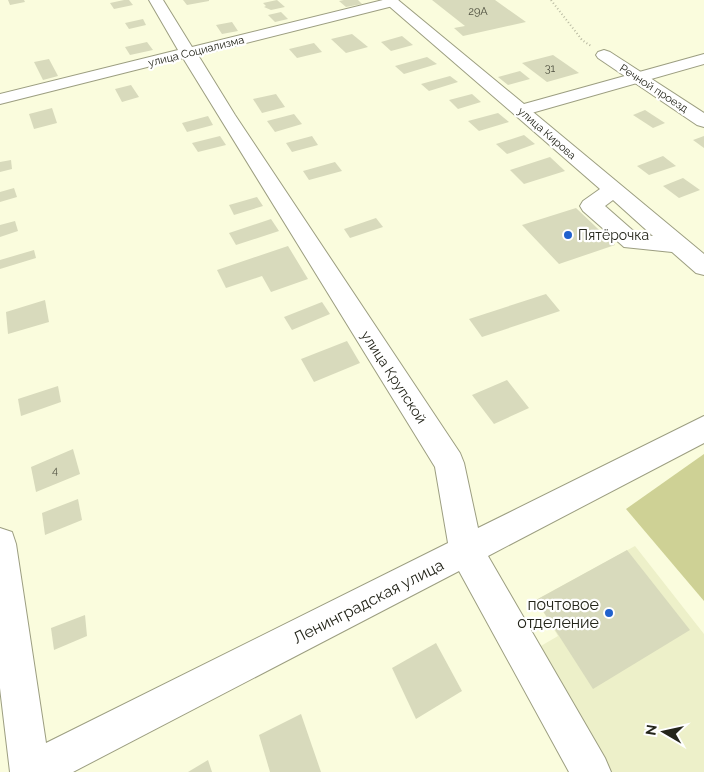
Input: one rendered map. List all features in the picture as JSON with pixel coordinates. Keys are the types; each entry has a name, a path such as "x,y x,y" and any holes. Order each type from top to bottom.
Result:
{"street":[{"name":"улица Крупской","path":"156,0 449,462 466,551 591,772"},
{"name":"улица Социализма","path":"0,100 390,1"},
{"name":"улица Кирова","path":"390,1 613,190 591,206 632,242 679,246 704,267"},
{"name":"Речной проезд","path":"604,56 704,121"},
{"path":"521,111 704,59"},
{"name":"Ленинградская улица","path":"31,772 704,429"},
{"path":"0,544 31,772"}],"path":[{"path":"551,0 582,40 604,56"}],"shaded area":[{"path":"704,454 704,601 626,509"},
{"path":"635,546 704,634 704,772 611,772 534,650 558,636 536,600"}],"building":[{"path":"8,0 24,0 25,2 10,5"},
{"path":"129,0 133,5 114,9 110,3"},
{"path":"183,0 209,0 209,1 187,5"},
{"path":"277,0 285,7 271,10 264,7 266,6 263,3"},
{"path":"358,0 362,4 346,7 339,1"},
{"path":"432,0 495,0 526,22 463,36 454,28 465,26"},
{"path":"281,12 288,19 275,22 268,15"},
{"path":"143,19 146,25 129,29 125,23"},
{"path":"232,22 238,31 222,34 216,25"},
{"path":"352,34 368,47 346,53 331,39"},
{"path":"402,36 413,45 391,51 381,42"},
{"path":"147,42 153,50 130,55 125,47"},
{"path":"314,43 322,52 297,58 289,49"},
{"path":"553,55 579,73 547,82 522,63"},
{"path":"427,57 437,64 404,74 395,66"},
{"path":"49,59 58,76 43,80 34,62"},
{"path":"520,71 530,79 508,85 498,77"},
{"path":"450,76 458,82 429,91 421,84"},
{"path":"131,85 139,97 122,102 115,89"},
{"path":"276,94 285,107 262,113 253,99"},
{"path":"472,94 481,102 458,109 449,100"},
{"path":"52,108 57,123 34,129 29,114"},
{"path":"645,110 665,123 653,128 633,115"},
{"path":"498,113 509,122 479,131 468,121"},
{"path":"294,114 302,124 275,132 267,121"},
{"path":"208,116 213,125 187,132 182,123"},
{"path":"524,135 535,144 507,154 496,144"},
{"path":"220,136 226,145 198,152 192,143"},
{"path":"312,136 318,145 292,152 286,143"},
{"path":"704,136 704,148 693,140"},
{"path":"663,156 676,166 649,175 637,166"},
{"path":"550,157 565,171 524,184 510,170"},
{"path":"11,160 12,169 0,172 0,162"},
{"path":"335,162 342,171 309,180 303,171"},
{"path":"683,178 700,190 679,198 663,186"},
{"path":"14,188 17,197 0,202 0,192"},
{"path":"257,197 263,206 234,215 229,205"},
{"name":"Пятёрочка","path":"576,208 615,245 559,264 522,225"},
{"path":"376,218 383,227 350,238 344,229"},
{"path":"271,219 279,231 236,245 229,233"},
{"path":"15,221 18,231 0,237 0,225"},
{"path":"288,246 308,279 271,292 262,276 226,288 217,270"},
{"path":"34,250 36,258 0,269 0,260"},
{"path":"546,294 560,311 482,337 469,319"},
{"path":"45,300 49,322 8,334 6,312"},
{"path":"322,302 330,314 292,330 284,317"},
{"path":"347,341 360,363 314,382 301,359"},
{"path":"507,380 529,408 494,424 472,395"},
{"path":"58,386 61,402 21,416 18,399"},
{"path":"73,449 80,474 36,492 31,467"},
{"path":"78,499 82,520 45,535 42,513"},
{"path":"627,550 690,630 593,689 536,600"},
{"path":"85,615 87,636 54,650 51,628"},
{"path":"436,643 462,691 416,719 392,668"},
{"path":"301,714 321,772 270,772 259,735"},
{"path":"208,760 212,772 188,772"}],"place":[{"name":"Пятёрочка","path":"568,235"},
{"name":"почтовое отделение","path":"609,613"}]}
